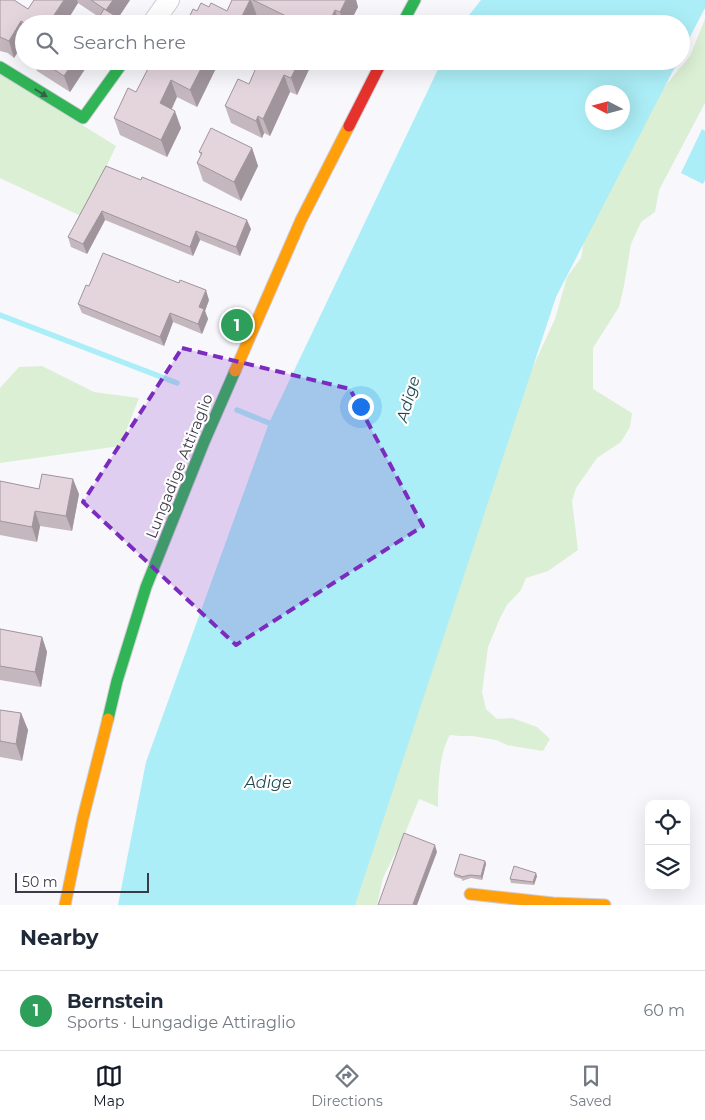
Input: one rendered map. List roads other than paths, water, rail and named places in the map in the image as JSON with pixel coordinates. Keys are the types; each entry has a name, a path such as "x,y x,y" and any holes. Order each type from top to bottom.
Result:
{"street":[{"path":"158,15 169,0"},
{"path":"407,15 415,0"},
{"path":"0,67 83,118 118,70"},
{"name":"Lungadige Attiraglio","path":"64,905 116,681 146,587 204,442 301,220 377,70"},
{"path":"470,894 553,903 605,905"}],"water":[{"path":"481,0 705,0 705,8 690,37 690,15 469,15"},
{"name":"Adige","path":"438,70 673,70 556,297 355,905 118,905 146,762 269,423"},
{"path":"702,129 705,131 705,180 703,184 681,173"}],"waterway":[{"path":"0,315 177,383"},
{"path":"237,410 276,425"}],"place":[{"name":"Bernstein","path":"237,325"}]}
